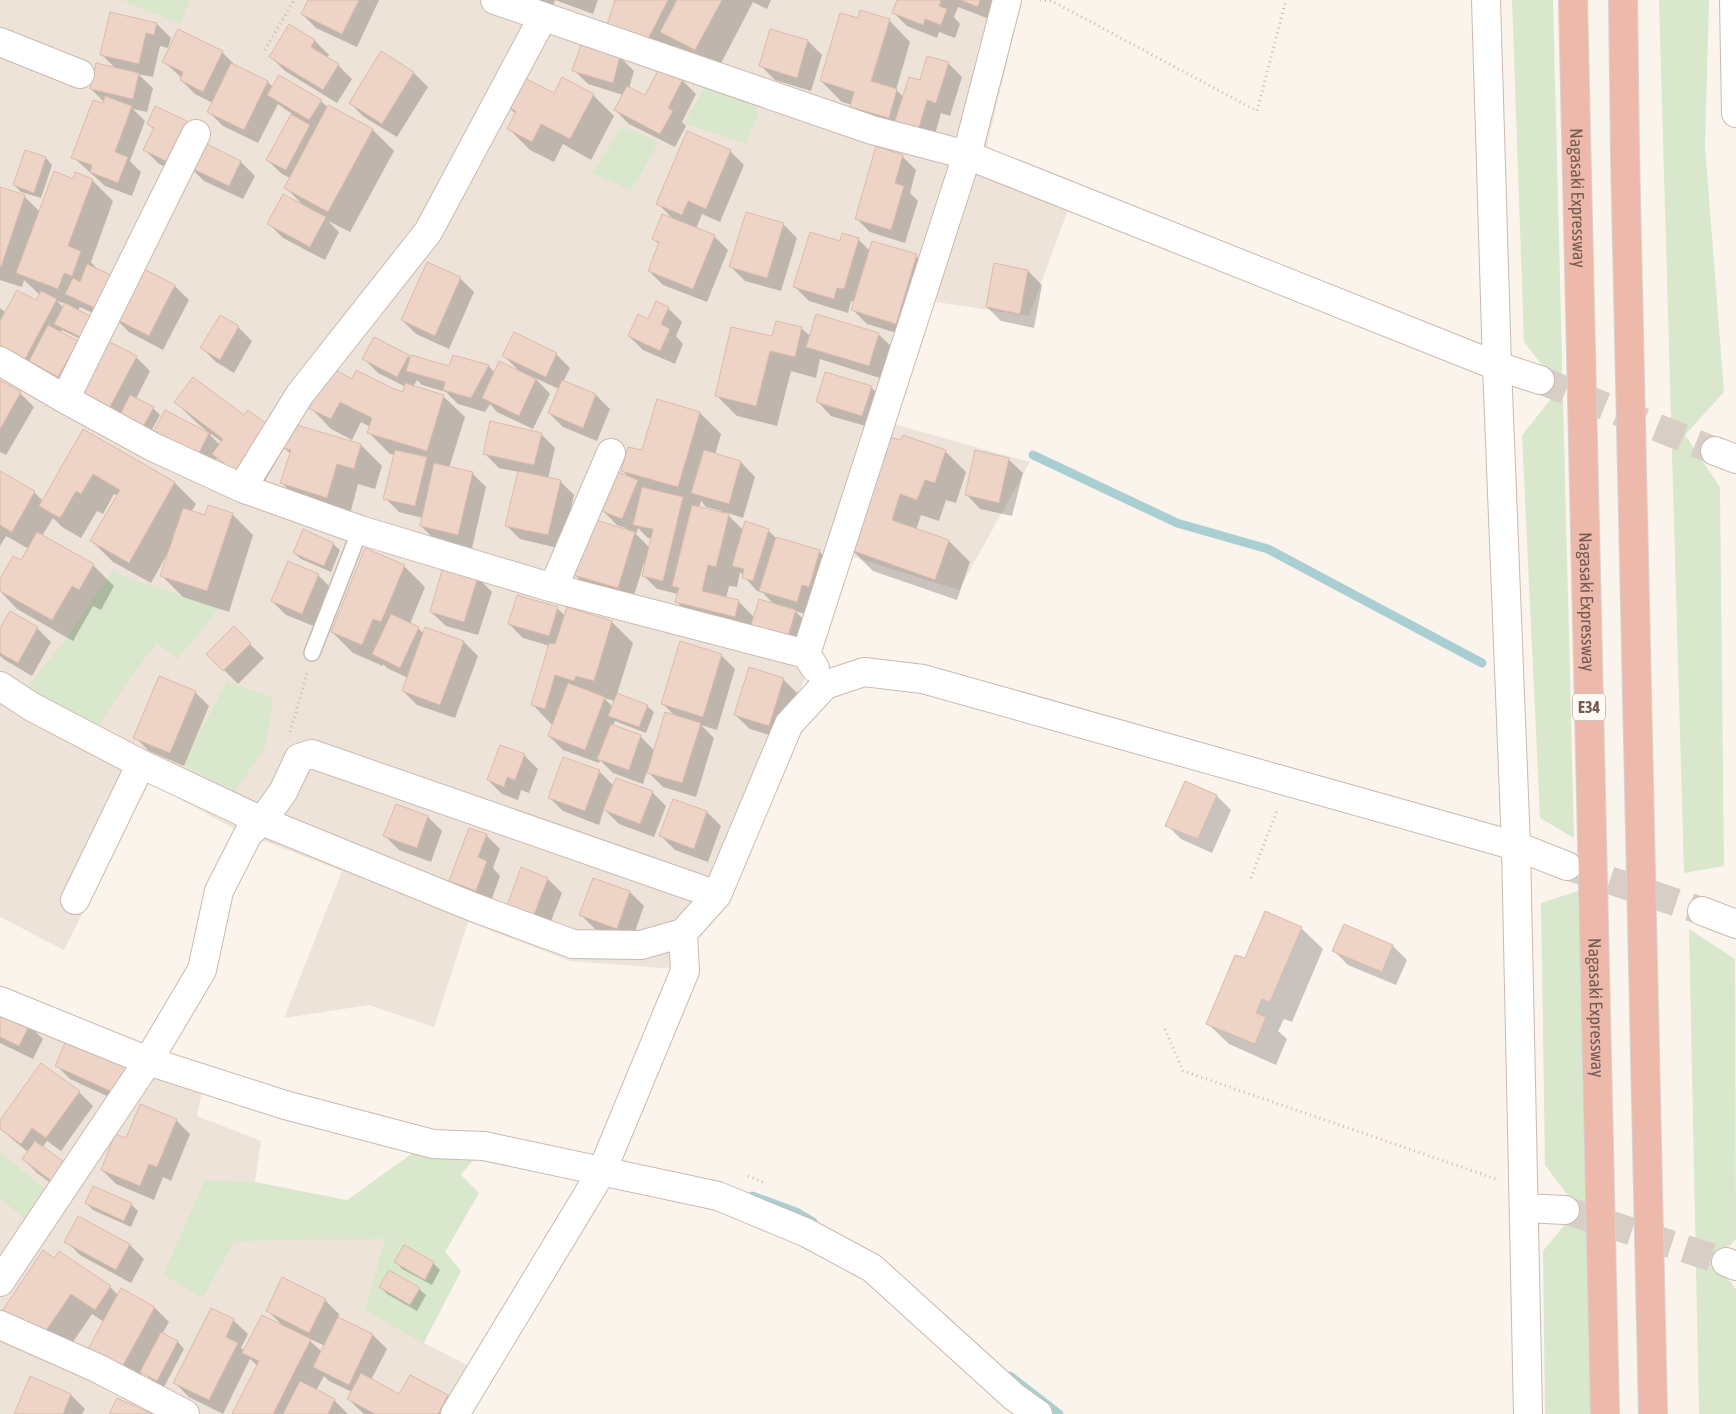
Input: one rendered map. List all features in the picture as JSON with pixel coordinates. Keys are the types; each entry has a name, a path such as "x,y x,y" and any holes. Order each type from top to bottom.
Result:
{"highway":[{"name":"Nagasaki Expressway","path":"1573,0 1605,1414"},
{"path":"1622,0 1653,1414"}],"street":[{"path":"495,0 872,130 967,155 1497,366 1540,380"},
{"path":"806,654 967,155 1006,0"},
{"path":"1486,0 1497,366 1516,846 1528,1414"},
{"path":"1734,0 1736,114"},
{"path":"242,488 300,394 428,232 543,17"},
{"path":"0,42 80,74"},
{"path":"65,399 196,134"},
{"path":"0,361 154,447 242,488 360,530 553,588 806,654 825,685"},
{"path":"553,588 611,453"},
{"path":"0,686 32,707 141,764 262,821 473,907 573,944 641,945 683,933 717,895 789,724 825,685 864,672 923,679 1516,846 1568,866"},
{"path":"0,1282 148,1061 202,970 219,891 248,834 262,821 283,792 299,758 312,754 717,895"},
{"path":"74,900 141,764"},
{"path":"1702,911 1736,924"},
{"path":"455,1414 602,1171 685,971 683,933"},
{"path":"0,1001 148,1061 285,1106 433,1144 484,1146 718,1196 807,1233 872,1268 1013,1396 1038,1414"},
{"path":"1524,1198 1565,1210"},
{"path":"0,1325 97,1368 185,1414"}],"lane":[{"path":"312,653 360,530"}],"path":[{"path":"265,50 294,0"},
{"path":"1040,0 1052,1 1257,110 1286,0"},
{"path":"299,758 290,734 312,653"},
{"path":"1251,878 1288,782"},
{"path":"1166,1029 1183,1071 1524,1198"}],"shaded area":[{"path":"0,0 1022,0 986,150 1068,210 1029,316 929,301 890,423 1030,462 959,590 847,555 820,645 674,969 570,961 468,922 434,1027 369,1005 284,1018 342,871 240,832 149,782 64,950 0,917"},
{"path":"0,1009 203,1087 197,1116 261,1141 255,1182 234,1241 479,1193 445,1252 461,1271 424,1343 471,1367 464,1414 0,1414"}],"green space":[{"path":"122,0 190,0 180,24"},
{"path":"1512,0 1553,0 1574,838 1540,818 1522,435 1560,388 1524,342"},
{"path":"1659,0 1709,0 1705,146 1724,392 1685,435 1720,487 1724,866 1684,873"},
{"path":"707,83 755,97 758,115 746,144 684,124"},
{"path":"622,127 659,142 631,190 592,173"},
{"path":"113,570 131,579 219,608 178,659 157,643 133,674 99,725 26,689 65,640"},
{"path":"227,681 273,697 266,746 235,791 183,765"},
{"path":"1581,890 1592,1414 1545,1414 1543,1251 1578,1209 1545,1165 1541,903"},
{"path":"1689,929 1735,959 1736,1239 1714,1262 1736,1289 1736,1414 1699,1414"},
{"path":"417,1150 477,1155 461,1175 479,1193 445,1252 461,1271 423,1343 365,1310 385,1239 234,1241 203,1298 163,1275 205,1180 255,1182 347,1200"},
{"path":"0,1152 51,1194 31,1224 0,1198"}],"building":[{"path":"308,0 359,0 342,34 301,14"},
{"path":"615,0 668,0 648,39 607,25"},
{"path":"677,0 722,0 695,50 660,32"},
{"path":"897,0 941,0 939,6 947,9 941,25 925,19 923,25 892,13"},
{"path":"960,0 980,0 978,7"},
{"path":"860,10 890,19 871,81 897,89 889,118 850,107 854,92 820,81 840,13 858,18"},
{"path":"110,12 157,23 154,35 146,33 139,64 100,55"},
{"path":"289,24 315,40 311,47 339,64 323,90 269,57"},
{"path":"178,29 223,51 203,92 180,80 183,72 162,62"},
{"path":"770,29 808,40 797,78 759,66"},
{"path":"581,44 620,56 613,83 572,71"},
{"path":"381,51 414,72 382,124 349,103"},
{"path":"927,56 949,62 936,103 927,100 918,131 894,124 909,77 920,80"},
{"path":"96,63 139,73 133,99 90,89"},
{"path":"231,63 268,81 244,130 207,112"},
{"path":"660,67 683,79 668,108 673,111 660,134 614,110 627,86 645,95"},
{"path":"279,75 322,100 309,120 267,95"},
{"path":"521,76 554,93 562,77 594,94 570,139 541,124 532,142 507,129 516,111 505,106"},
{"path":"105,96 132,106 115,152 128,157 118,183 90,172 92,165 71,158 93,100 103,103"},
{"path":"328,105 373,129 328,212 284,188"},
{"path":"155,106 187,121 168,162 143,150 154,128 147,124"},
{"path":"291,114 310,125 286,170 266,160"},
{"path":"687,131 731,150 706,209 688,201 682,215 656,204"},
{"path":"201,141 241,161 229,186 189,167"},
{"path":"876,146 903,155 895,183 904,186 891,230 855,219"},
{"path":"25,150 46,157 34,193 13,185"},
{"path":"54,171 73,179 75,172 93,179 68,246 81,251 72,276 64,273 58,289 16,273"},
{"path":"0,187 25,195 1,267 0,266"},
{"path":"283,194 326,217 310,247 267,224"},
{"path":"746,212 784,223 767,278 729,267"},
{"path":"662,214 715,235 693,289 648,271 659,242 652,239"},
{"path":"810,232 840,241 842,233 859,238 844,289 837,288 834,299 793,287"},
{"path":"872,241 917,254 896,324 851,310"},
{"path":"427,262 461,277 435,336 401,320"},
{"path":"994,263 1028,270 1020,314 986,307"},
{"path":"87,264 113,276 97,309 65,294 73,278 80,282"},
{"path":"140,267 175,285 149,336 114,318"},
{"path":"17,290 36,300 41,291 57,299 25,359 0,346 0,321"},
{"path":"656,301 669,307 661,324 670,329 660,351 628,336 638,314 648,319"},
{"path":"65,303 96,319 85,339 54,324"},
{"path":"816,314 879,333 869,366 806,347"},
{"path":"220,315 239,326 220,360 200,348"},
{"path":"776,321 802,327 795,357 770,351 756,406 715,396 731,327 772,336"},
{"path":"48,325 78,341 58,377 29,361"},
{"path":"514,332 557,353 546,377 502,356"},
{"path":"374,337 409,355 397,377 362,359"},
{"path":"102,338 137,356 110,407 75,389"},
{"path":"411,355 449,366 453,355 489,365 471,398 443,390 445,382 406,371"},
{"path":"499,361 536,379 519,416 482,398"},
{"path":"330,367 352,379 356,370 403,392 405,383 444,395 427,451 367,433 372,418 340,402 331,419 308,408"},
{"path":"825,372 872,386 862,416 816,402"},
{"path":"193,377 244,415 248,410 266,423 236,473 212,454 223,439 174,402"},
{"path":"0,380 21,392 0,429"},
{"path":"562,380 596,394 583,428 548,413"},
{"path":"130,395 154,407 143,427 120,415"},
{"path":"657,399 700,412 678,487 621,471 628,447 642,450"},
{"path":"165,410 209,433 198,455 153,432"},
{"path":"490,421 542,433 534,465 483,454"},
{"path":"290,423 361,444 354,469 337,464 327,498 280,483 291,450 283,448"},
{"path":"83,429 175,482 129,563 90,541 120,490 93,474 81,494 76,491 60,518 39,506"},
{"path":"903,435 946,450 935,483 925,480 917,500 900,494 892,520 949,540 935,580 851,550 889,437 901,440"},
{"path":"395,450 427,457 415,506 383,499"},
{"path":"704,450 741,461 729,504 691,493"},
{"path":"975,450 1009,458 999,503 965,495"},
{"path":"434,463 473,472 458,535 420,526"},
{"path":"0,471 35,491 12,532 0,525"},
{"path":"518,471 561,480 548,535 505,526"},
{"path":"618,472 638,480 622,519 602,511"},
{"path":"642,487 683,497 663,581 642,576 653,529 633,525"},
{"path":"208,505 233,513 207,591 160,576 183,508 205,515"},
{"path":"692,505 729,514 716,567 708,565 702,591 739,600 735,617 675,602 679,588 672,586"},
{"path":"590,518 635,532 618,588 573,575"},
{"path":"745,521 769,529 753,581 742,578 744,569 732,566"},
{"path":"303,529 334,543 324,566 293,553"},
{"path":"37,532 94,564 79,590 72,586 52,620 0,591 0,579 13,556 21,560"},
{"path":"776,537 820,550 809,587 802,585 797,602 759,591"},
{"path":"365,548 405,565 381,622 373,619 362,645 331,632"},
{"path":"288,561 319,574 302,614 271,601"},
{"path":"443,567 478,577 464,622 430,612"},
{"path":"517,595 558,607 549,636 508,624"},
{"path":"759,599 796,610 788,636 751,625"},
{"path":"567,607 612,621 594,681 576,676 574,681 555,675 545,709 531,705 549,643 555,644"},
{"path":"10,611 38,627 18,663 0,653 0,628"},
{"path":"391,614 419,627 400,668 372,654"},
{"path":"234,626 251,643 223,671 206,654"},
{"path":"425,627 464,641 440,705 402,691"},
{"path":"680,641 722,654 703,717 661,704"},
{"path":"749,667 784,678 769,726 734,715"},
{"path":"159,676 196,691 170,753 133,738"},
{"path":"568,683 605,697 585,750 548,736"},
{"path":"617,693 648,705 639,727 608,716"},
{"path":"665,712 701,723 682,783 647,773"},
{"path":"611,724 641,735 629,770 597,759"},
{"path":"500,745 525,754 515,780 507,777 504,787 487,780"},
{"path":"563,757 600,770 585,811 548,798"},
{"path":"616,778 653,791 640,824 603,810"},
{"path":"1185,781 1217,795 1198,839 1165,826"},
{"path":"673,799 707,811 694,849 659,836"},
{"path":"396,804 428,816 417,848 383,836"},
{"path":"469,828 487,834 478,857 487,861 476,891 449,881"},
{"path":"521,867 548,878 534,915 507,906"},
{"path":"593,878 630,891 617,929 579,915"},
{"path":"1265,911 1302,927 1270,1002 1262,999 1256,1013 1266,1017 1255,1044 1206,1024 1235,955 1245,958"},
{"path":"1344,924 1393,945 1382,972 1332,951"},
{"path":"0,1009 30,1024 19,1046 0,1037"},
{"path":"67,1038 130,1066 117,1094 55,1066"},
{"path":"41,1063 80,1091 46,1138 32,1128 21,1144 0,1129 0,1120"},
{"path":"140,1104 177,1119 157,1167 149,1164 140,1186 101,1170 115,1134 126,1138"},
{"path":"35,1141 70,1166 57,1185 22,1159"},
{"path":"93,1186 132,1203 124,1221 85,1203"},
{"path":"78,1216 130,1244 116,1270 64,1242"},
{"path":"404,1245 434,1262 425,1280 394,1262"},
{"path":"43,1250 54,1258 59,1251 111,1286 95,1310 71,1294 41,1338 2,1311"},
{"path":"389,1270 420,1288 410,1305 379,1287"},
{"path":"282,1277 326,1299 309,1333 266,1311"},
{"path":"121,1288 155,1307 122,1367 88,1349"},
{"path":"211,1308 234,1319 226,1337 238,1343 209,1400 173,1383"},
{"path":"262,1315 311,1339 273,1414 232,1414 259,1361 242,1353"},
{"path":"338,1317 373,1334 349,1385 313,1367"},
{"path":"161,1332 178,1341 157,1381 140,1372"},
{"path":"361,1373 399,1394 410,1375 448,1395 438,1414 375,1414 347,1399"},
{"path":"30,1376 71,1394 63,1414 14,1414"},
{"path":"300,1381 335,1399 328,1414 283,1414"},
{"path":"117,1398 152,1414 109,1414"}],"waterway":[{"path":"1033,455 1177,523 1268,549 1482,663"},
{"path":"752,1196 796,1212 813,1222"},
{"path":"1010,1376 1059,1414"}],"tunnel":[{"path":"1540,380 1715,451"},
{"path":"1570,867 1702,911"},
{"path":"1565,1210 1726,1262"}]}
